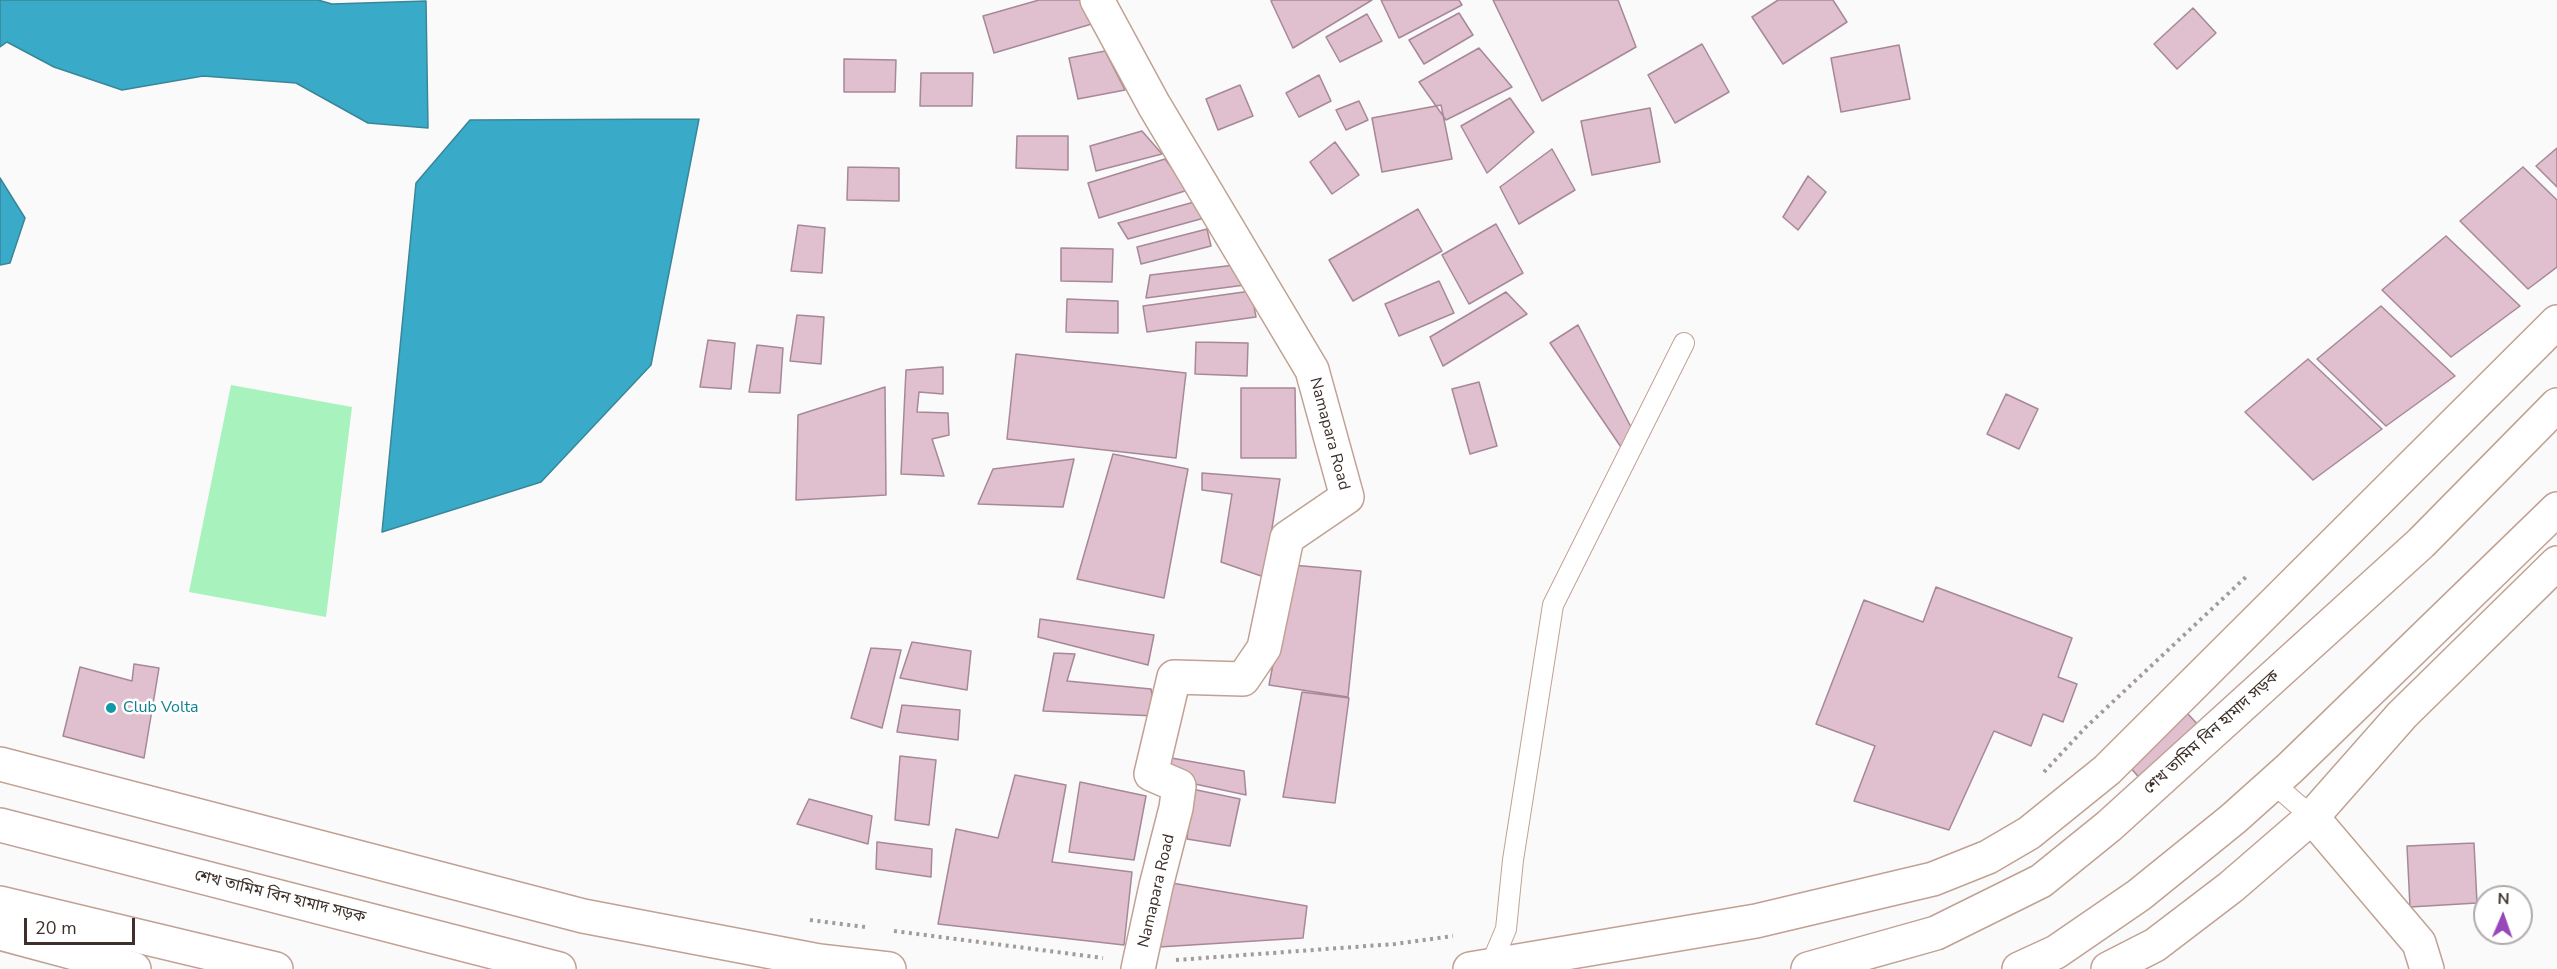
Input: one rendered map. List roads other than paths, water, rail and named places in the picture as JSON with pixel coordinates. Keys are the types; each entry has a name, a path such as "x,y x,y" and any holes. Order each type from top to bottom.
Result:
{"main road":[{"name":"Namapara Road","path":"1097,0 1154,105 1253,267 1312,370 1347,496 1287,538 1264,648 1244,679 1174,677 1151,774 1179,786 1176,808 1139,966"},
{"path":"1482,968 1756,921 1934,879 1988,857 2029,833 2123,755 2557,322"},
{"name":"শেখ তামিম বিন হামাদ সড়ক","path":"1808,969 1936,933 2041,881 2109,826 2421,543 2557,405"},
{"path":"2019,969 2056,952 2139,895 2233,819 2557,509"},
{"path":"2108,969 2155,945 2231,887 2312,817 2402,715 2557,563"},
{"path":"0,764 583,916 819,961 889,969"},
{"path":"2312,817 2419,943 2427,969"},
{"name":"শেখ তামিম বিন হামাদ সড়ক","path":"0,825 559,969"},
{"path":"0,903 276,969"},
{"path":"0,933 134,969"}],"lane":[{"path":"1482,968 1506,929 1513,860 1553,604 1684,343"},
{"path":"2273,783 2312,817"}],"water":[{"path":"0,0 318,0 332,4 426,1 428,128 368,123 296,83 203,76 122,90 54,67 7,42 0,47"},
{"path":"699,119 651,365 541,482 382,532 416,183 470,120"},
{"path":"0,178 25,218 10,263 0,265"}],"place":[{"name":"Club Volta","path":"111,708"}]}
